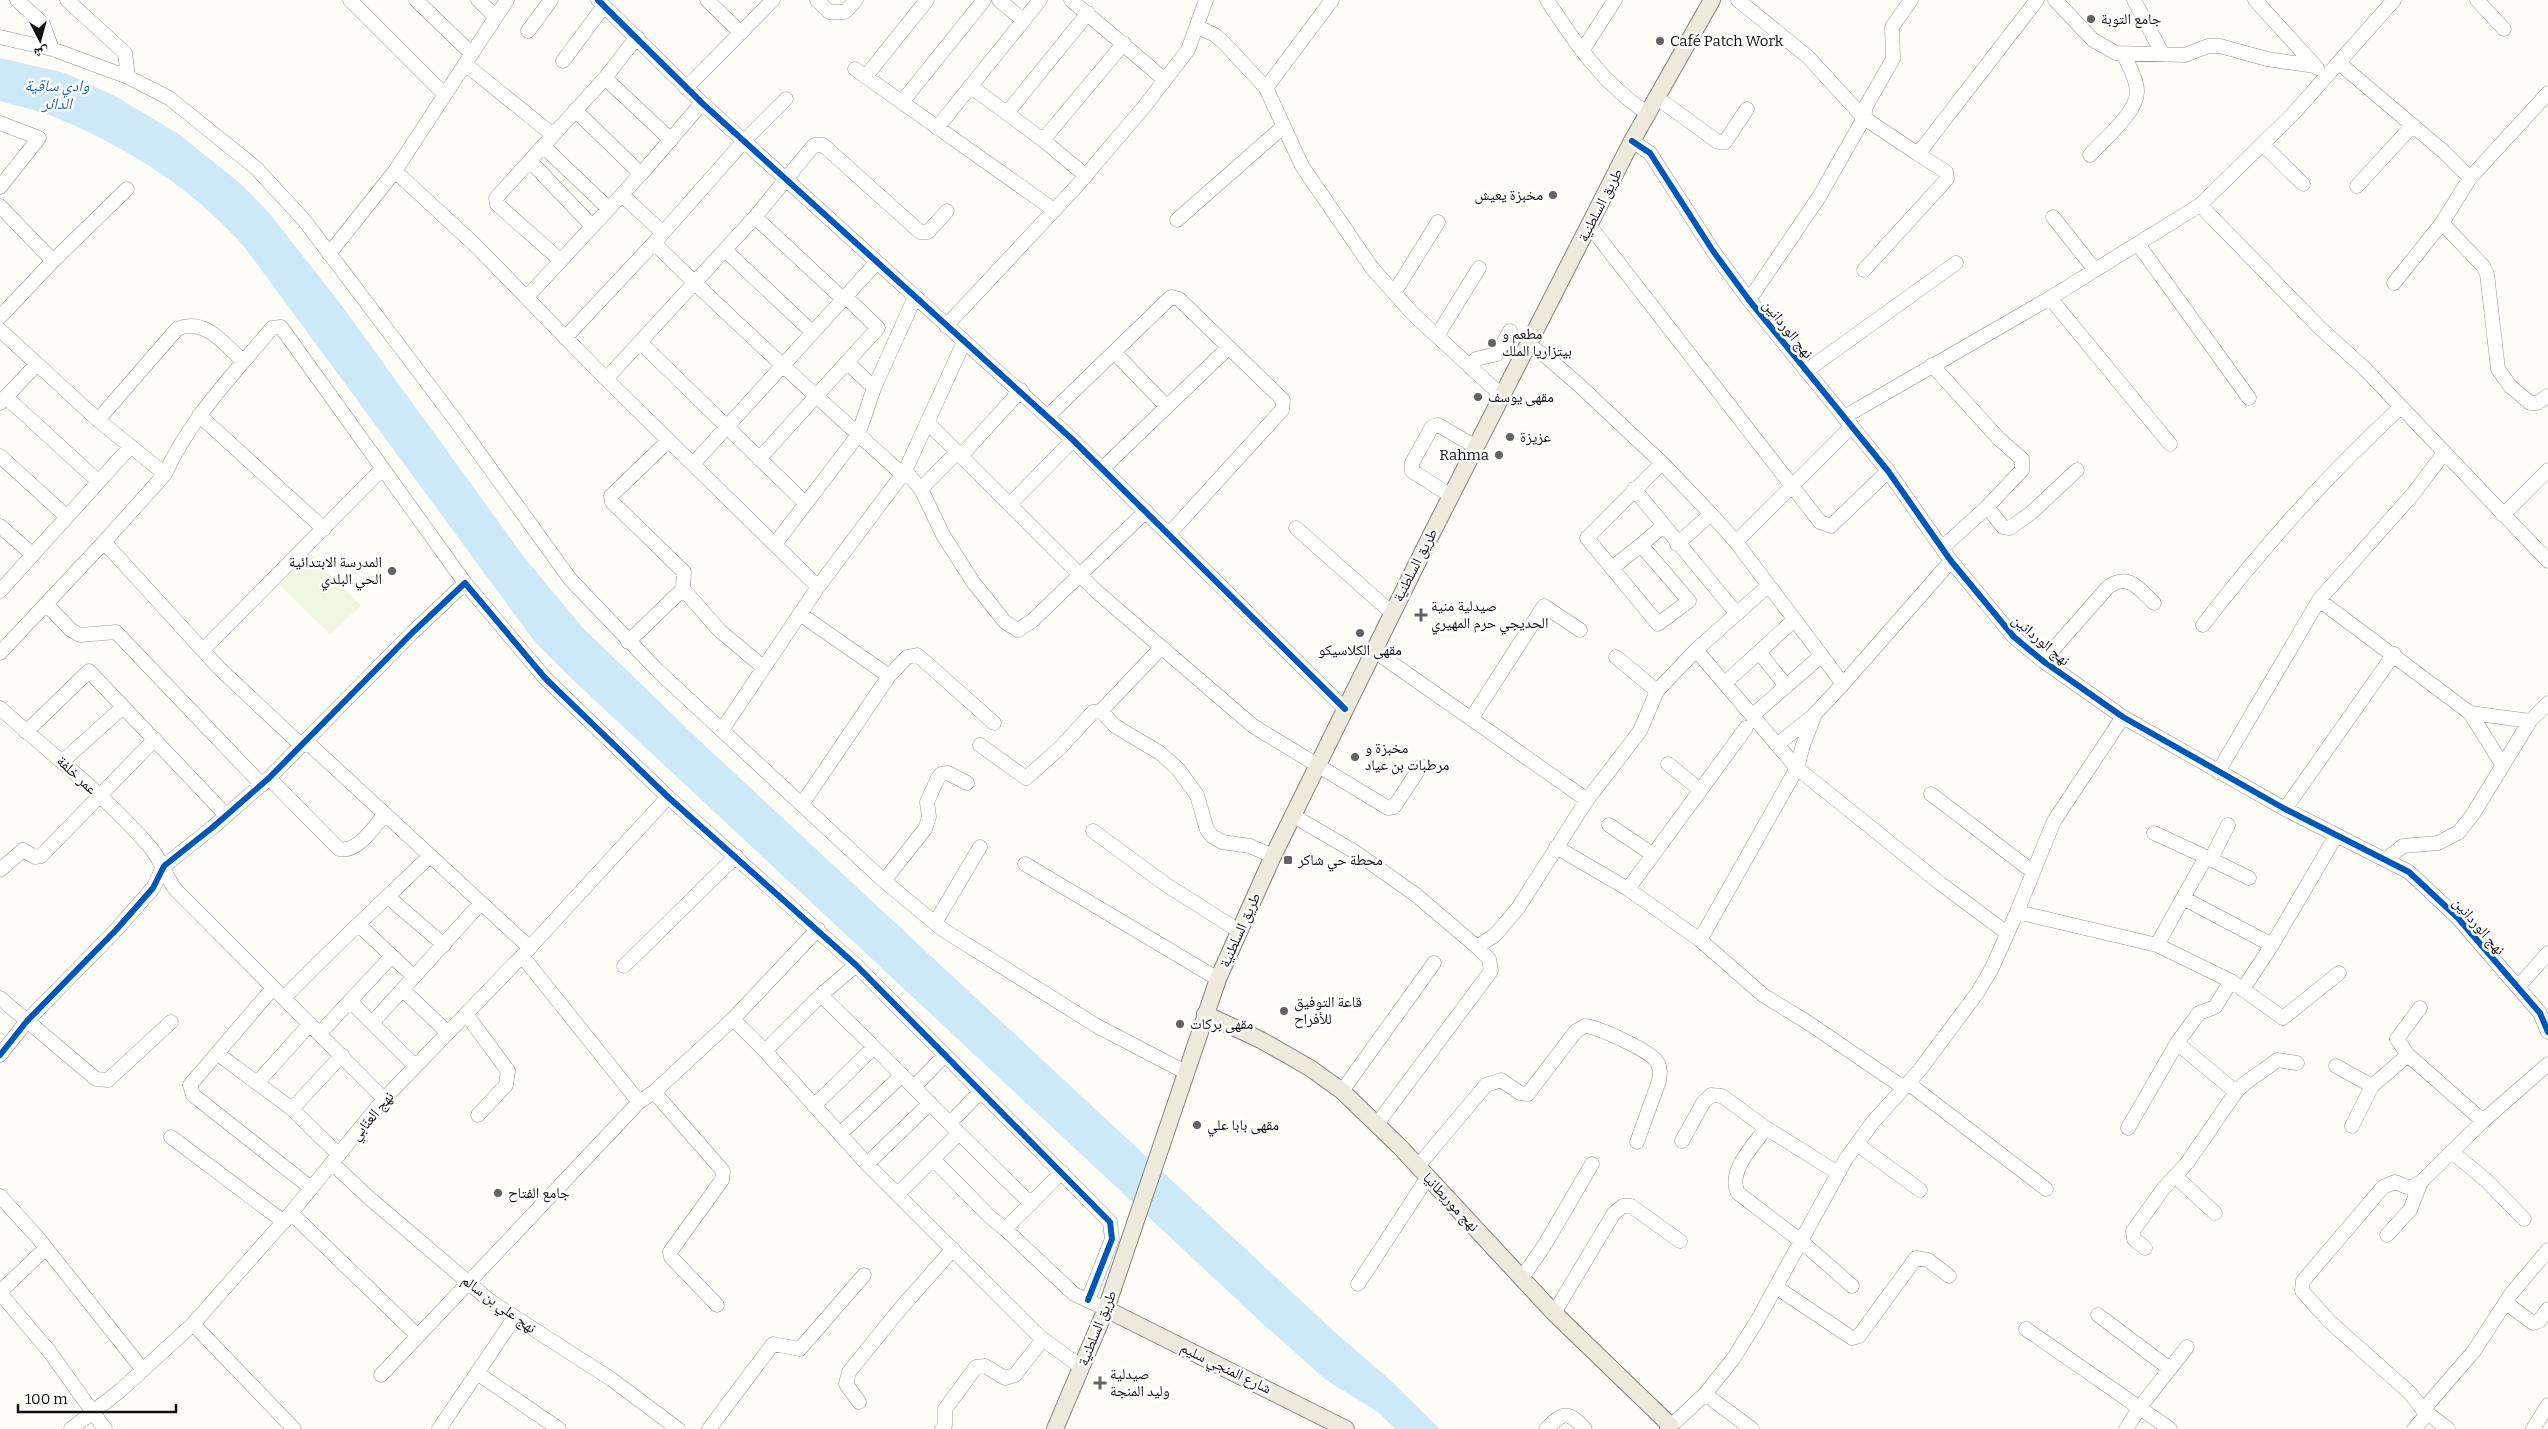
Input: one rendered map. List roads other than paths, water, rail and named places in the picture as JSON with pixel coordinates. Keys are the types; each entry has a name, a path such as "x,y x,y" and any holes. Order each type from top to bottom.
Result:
{"main road":[{"name":"طريق السلطنية","path":"1055,1429 1106,1309 1218,979 1273,856 1373,650 1646,113 1712,0"},
{"name":"نهج موريطانيا","path":"1205,1014 1261,1040 1310,1068 1342,1091 1423,1172 1554,1313 1669,1427"},
{"name":"شارع المنجي سليم","path":"1106,1309 1346,1429"}],"street":[{"path":"17,0 43,24 52,50"},
{"path":"67,0 124,53 128,77"},
{"path":"350,0 444,94"},
{"path":"416,0 468,59 553,135"},
{"path":"478,0 496,17"},
{"path":"330,254 395,171 444,94 508,0"},
{"path":"528,31 551,0"},
{"path":"707,0 741,33"},
{"path":"686,88 773,0"},
{"path":"817,0 829,12 845,12 856,0"},
{"path":"927,0 861,72 1054,210"},
{"path":"902,102 984,0"},
{"path":"999,0 1023,20"},
{"path":"937,128 1040,0"},
{"path":"1071,0 1124,43 1165,80"},
{"path":"946,326 1086,176 1165,80 1188,50 1198,27 1206,0"},
{"path":"1266,88 1332,0"},
{"path":"1547,0 1582,51 1624,98 1646,113"},
{"path":"1582,51 1615,0"},
{"path":"1738,0 1808,58 1864,118 1946,172 1947,179 1864,270"},
{"path":"1749,300 1819,197 1864,118 1866,106 1894,59 1892,27 1911,0"},
{"path":"1918,154 2037,0"},
{"path":"2134,0 2162,53"},
{"path":"2255,0 2325,77"},
{"path":"1736,542 1792,485 1848,422 1932,365 2050,298 2200,205 2263,145 2340,63 2394,0"},
{"path":"2477,0 2504,29"},
{"path":"2061,2 2093,40 2111,51 2124,55 2185,54 2208,46 2220,46 2266,59 2315,66"},
{"path":"563,61 601,3 702,103 946,326 1048,416 1345,709"},
{"path":"1007,113 1088,13"},
{"path":"1198,27 1215,35 1266,88 1292,146 1313,184 1364,257 1394,293 1502,396"},
{"path":"0,37 52,50 128,77 168,98 250,163 276,187 330,254 453,417 570,579 628,642 884,880 935,923 991,961 1097,1026 1187,1073"},
{"path":"560,260 496,201 498,194 531,162 543,146 605,78 637,37"},
{"path":"1043,140 1124,43"},
{"path":"2090,155 2136,102 2136,86 2124,55"},
{"path":"2340,63 2413,125 2470,178"},
{"path":"605,78 671,140"},
{"path":"970,86 1043,140 1086,176"},
{"path":"2394,283 2442,223 2470,178 2548,93"},
{"path":"1656,97 1718,142 1725,142 1748,109"},
{"path":"565,338 658,238 744,141 786,99"},
{"path":"527,297 641,174 702,103"},
{"path":"575,110 641,174"},
{"path":"0,123 39,138 0,187"},
{"path":"2357,186 2413,125"},
{"path":"1177,220 1284,126"},
{"name":"نهج الوردانين","path":"1632,141 1650,153 1713,251 1749,300 1888,471 1951,561 2014,637 2042,661 2123,718 2285,809 2409,872 2436,897 2518,987 2540,1013 2548,1032"},
{"path":"606,379 693,282 755,217 814,145 820,144 920,232 928,232 946,211"},
{"path":"2263,145 2302,184"},
{"path":"543,146 608,208"},
{"path":"531,162 592,226"},
{"path":"395,171 469,238 565,338 818,587"},
{"path":"0,317 53,261 127,190"},
{"path":"622,195 693,282 781,366 817,396 858,435 904,472 921,489 942,535 973,582 1012,628 1018,630 1024,628 1081,576 1146,511"},
{"path":"2200,205 2401,407 2548,561"},
{"path":"0,206 53,261"},
{"path":"755,217 878,328 896,336"},
{"path":"2053,217 2094,270"},
{"path":"1394,293 1438,222"},
{"path":"2442,223 2483,266 2487,274 2490,284 2494,350 2501,376 2530,403 2537,403 2548,396"},
{"path":"1589,225 1820,522 1831,526 1888,471"},
{"path":"2138,244 2249,398"},
{"path":"725,250 812,332"},
{"path":"693,464 876,262"},
{"path":"1806,371 1956,263"},
{"path":"1437,336 1479,268"},
{"path":"775,544 858,435 874,388 915,297"},
{"path":"1048,416 1171,297 1179,299 1283,400 1282,410 1169,534"},
{"path":"2050,298 2170,444"},
{"path":"98,420 177,329 187,325 201,326 243,361"},
{"path":"0,653 165,474 176,451 199,415 272,328 281,327 465,583 545,678 668,797 818,929 856,965 1110,1222 1112,1239 1088,1300"},
{"path":"759,459 878,328"},
{"path":"0,330 98,420 165,474"},
{"path":"1471,368 1476,359 1497,354 1510,331"},
{"path":"641,342 805,503"},
{"path":"722,730 818,587 904,472 964,342"},
{"path":"1529,345 1548,358 1579,385 1662,463 1711,514 1736,542 1843,684"},
{"path":"1102,468 1228,348"},
{"path":"1114,352 1167,407"},
{"path":"848,363 874,388"},
{"path":"37,364 3,400 98,481"},
{"path":"1932,365 1992,432 2022,459 2022,470 1987,507 1942,548"},
{"path":"921,489 959,454 1020,390"},
{"path":"2203,625 2251,562 2346,458 2401,407"},
{"path":"199,415 324,529"},
{"path":"928,423 1081,576 1160,648 1253,726 1388,808 1394,807 1421,766"},
{"path":"1451,496 1412,471 1412,463 1432,427 1438,425 1476,447"},
{"path":"1010,504 1073,440"},
{"path":"628,642 683,589 684,572 612,502 611,496 668,441"},
{"path":"0,591 131,446"},
{"path":"2218,772 2319,600 2413,494 2444,453"},
{"path":"0,456 67,517"},
{"path":"1641,544 1689,601 1658,624 1587,538 1662,463"},
{"path":"203,650 382,470"},
{"path":"1987,507 2003,527 2010,528 2077,470"},
{"path":"2503,516 2548,470"},
{"path":"1634,489 1677,544 1737,614"},
{"path":"1677,544 1711,514"},
{"path":"0,526 33,555"},
{"path":"1612,568 1663,526"},
{"path":"1296,528 1392,613"},
{"path":"104,542 220,669 385,814 481,903 526,952 639,1102"},
{"path":"1778,744 1816,713 1951,561"},
{"path":"2042,661 2108,587 2116,581 2127,581 2133,584 2154,603"},
{"path":"0,1055 27,1021 153,888 164,866 266,782 412,633 465,583"},
{"path":"1477,947 1495,934 1518,908 1586,800 1640,731 1657,691 1696,650 1768,586"},
{"path":"683,589 720,631 763,667"},
{"path":"2319,600 2394,654 2470,713 2502,764"},
{"path":"46,604 72,630 80,635 116,632 266,782 339,849 345,850 355,846 385,814"},
{"path":"1470,718 1544,606 1580,630"},
{"path":"800,614 889,676"},
{"path":"1725,682 1794,620"},
{"path":"980,745 1026,778 1060,748 1093,712 1101,711 1160,648"},
{"path":"1373,650 1586,800"},
{"path":"1696,650 1797,768 1941,884 2007,933"},
{"path":"1758,652 1786,686"},
{"path":"2285,809 2394,654"},
{"path":"802,804 889,676 907,656 917,656 994,723"},
{"path":"1753,715 1821,656"},
{"path":"1616,657 1657,691"},
{"path":"26,732 89,671 226,815"},
{"path":"2385,860 2403,846 2438,844 2459,832 2473,814 2530,721 2548,703"},
{"path":"63,761 123,707"},
{"name":"عمر خلفة","path":"0,708 26,732 63,761 150,846 164,866 168,880 175,889 342,1055 384,1100"},
{"path":"1101,711 1106,720 1160,754 1178,769 1197,795 1207,830 1212,836 1222,842 1250,846 1273,856"},
{"path":"1700,940 1797,768 1802,745 1816,713"},
{"path":"2470,713 2530,721"},
{"path":"1669,1427 1705,1394 1738,1351 1802,1242 1838,1173 1857,1144 1873,1122 1906,1086 1978,992 1992,968 2063,804 2123,718"},
{"path":"1628,889 1699,789 1746,728"},
{"path":"1,866 23,850 35,857 40,856 155,739"},
{"path":"1668,764 1699,789"},
{"path":"884,880 925,829 929,817 926,802 941,774 948,773 967,783"},
{"path":"1931,794 2033,872"},
{"name":"نهج العنّابي","path":"71,1429 143,1370 193,1324 287,1218 384,1100 447,1032 526,952 668,797"},
{"path":"1292,815 1355,852 1416,895 1489,959 1491,971 1377,1124"},
{"path":"1609,825 1652,854"},
{"path":"2158,945 2183,898 2228,825"},
{"path":"1093,831 1165,884 1239,931"},
{"path":"2154,833 2249,878"},
{"path":"2128,1128 2177,1043 2199,1014 2215,1007 2272,945 2336,836"},
{"path":"1556,846 1628,889 1700,940 1763,994 1906,1086 2046,1189"},
{"path":"935,923 980,847"},
{"path":"284,998 341,938 358,925 430,856"},
{"path":"624,966 736,856"},
{"path":"1025,864 1218,979"},
{"path":"388,896 444,945"},
{"path":"2183,898 2272,945"},
{"path":"372,1022 481,903"},
{"path":"2017,912 2158,945 2237,985 2283,1018 2339,974"},
{"path":"358,925 414,977"},
{"path":"381,1375 639,1102 654,1092 732,1019 818,929"},
{"path":"2518,987 2548,953"},
{"path":"258,1083 315,1028 350,1001 392,956"},
{"path":"1342,1091 1434,963"},
{"path":"765,1051 821,995 856,965"},
{"path":"273,988 190,1085 193,1095 311,1188"},
{"path":"403,990 447,1032"},
{"path":"821,995 1031,1204"},
{"path":"0,998 96,1079 108,1080 171,1022"},
{"path":"350,1001 416,1066"},
{"path":"2420,1008 2397,1039 2408,1056 2483,1121"},
{"path":"466,1014 508,1071 506,1085 478,1115"},
{"path":"732,1019 765,1051 867,1164 899,1193 1043,1339 1082,1367"},
{"path":"1358,1284 1423,1172 1486,1085 1501,1080 1520,1093 1528,1094 1576,1031 1585,1026 1641,1050 1652,1056 1657,1062 1660,1072 1659,1081 1637,1142"},
{"path":"2177,1043 2236,1092"},
{"path":"814,1106 874,1047"},
{"name":"نهج علي بن سالم","path":"218,1054 292,1109 367,1196 467,1282 515,1317 611,1379 678,1429"},
{"path":"292,1109 342,1055"},
{"path":"914,1087 945,1055"},
{"path":"2352,1126 2372,1086 2408,1056"},
{"path":"2145,1248 2134,1239 2132,1231 2187,1163 2236,1092 2247,1079 2260,1074 2277,1060 2297,1064"},
{"path":"2448,1429 2425,1411 2410,1393 2330,1322 2302,1291 2304,1281 2383,1187 2395,1182 2410,1188 2422,1182 2483,1121 2548,1064"},
{"path":"2336,1066 2372,1086"},
{"path":"840,1134 902,1075"},
{"path":"654,1092 723,1170 722,1180 673,1245 670,1252 672,1258 716,1305"},
{"path":"899,1193 933,1159 980,1092"},
{"path":"1682,1141 1702,1103 1711,1095 1722,1096 1766,1128 1838,1173"},
{"path":"867,1164 930,1103"},
{"path":"1766,1128 1738,1170 1734,1180 1735,1187 1743,1198 1802,1242 1852,1286"},
{"path":"171,1137 287,1218 418,1336"},
{"path":"1857,1144 1920,1190"},
{"path":"2452,1152 2486,1181 2524,1219"},
{"path":"933,1159 990,1217 1006,1228 1074,1294 1106,1309"},
{"path":"1521,1279 1544,1246 1592,1164"},
{"path":"1006,1228 1062,1172"},
{"path":"2175,1176 2215,1213"},
{"path":"2387,1235 2410,1210 2422,1182"},
{"path":"0,1196 46,1248 143,1370"},
{"path":"1554,1313 1614,1213 1619,1209 1631,1206 1680,1241"},
{"path":"46,1248 0,1293 49,1351 105,1429"},
{"path":"859,1402 846,1384 849,1372 900,1309 953,1249"},
{"path":"2414,1429 2425,1411 2474,1351 2506,1303 2548,1250"},
{"path":"1776,1287 1849,1336 1856,1338 1916,1258 1928,1260 1949,1276"},
{"path":"709,1429 773,1344 800,1349 864,1275"},
{"path":"2506,1303 2533,1323 2539,1321 2548,1309"},
{"path":"2098,1314 2170,1369"},
{"path":"439,1429 515,1317"},
{"path":"193,1324 294,1429"},
{"path":"2026,1330 2170,1429"},
{"path":"942,1429 945,1425 944,1409 976,1367 985,1366 1005,1378 1015,1375 1043,1339"},
{"path":"2126,1429 2140,1407 2187,1347"},
{"path":"477,1373 559,1429"},
{"path":"1705,1394 1752,1429"},
{"path":"2533,1429 2548,1405"},
{"path":"1546,1429 1558,1418 1566,1415 1572,1416 1585,1429"}],"water":[{"name":"وادي ساقية الدائر","path":"0,58 65,73 115,96 180,135 242,185 270,214 342,306 524,557 582,627 700,741 1339,1336 1388,1378 1440,1429 1395,1429 1379,1413 1325,1379 1262,1323 571,678 535,642 236,238 213,215 172,181 126,152 55,117 0,101"}],"place":[{"name":"جامع التوبة","path":"2091,19"},
{"name":"Café Patch Work","path":"1660,41"},
{"name":"مخبزة يعيش","path":"1553,195"},
{"name":"مطعم و بيتزاريا الملك","path":"1492,343"},
{"name":"مقهى يوسف","path":"1478,397"},
{"name":"عزيزة","path":"1510,437"},
{"name":"Rahma","path":"1499,455"},
{"name":"المدرسة الابتدائية الحي البلدي","path":"392,571"},
{"name":"صيدلية منية الحديجي حرم المهيري","path":"1421,615"},
{"name":"مقهى الكلاسيكو","path":"1360,633"},
{"name":"مخبزة و مرطبات بن عياد","path":"1355,757"},
{"name":"محطة حي شاكر","path":"1288,860"},
{"name":"قاعة التوفيق للأفراح","path":"1284,1011"},
{"name":"مقهى بركات","path":"1180,1024"},
{"name":"مقهى بابا علي","path":"1197,1125"},
{"name":"جامع الفتاح","path":"498,1193"},
{"name":"صيدلية وليد المنجة","path":"1100,1383"}]}
